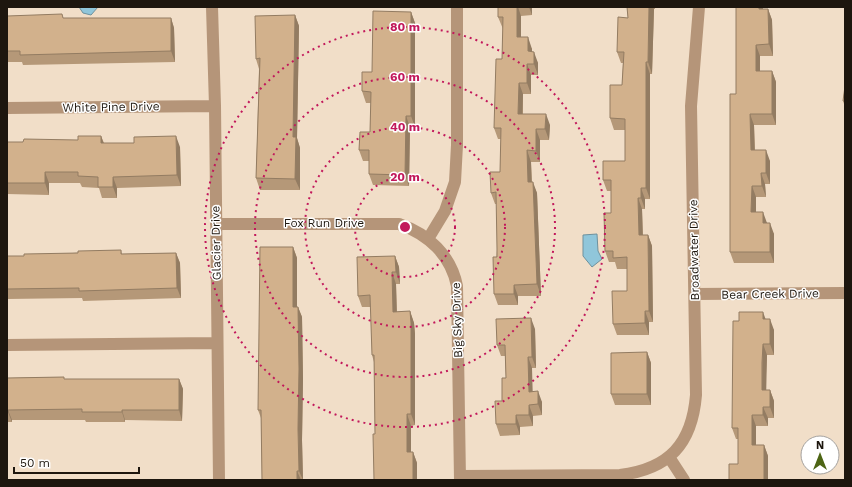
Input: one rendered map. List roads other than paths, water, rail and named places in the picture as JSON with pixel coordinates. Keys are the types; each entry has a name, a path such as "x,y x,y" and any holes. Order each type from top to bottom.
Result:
{"street":[{"name":"Glacier Drive","path":"212,7 215,106 219,480"},
{"path":"428,239 445,211 455,182 457,145 457,7"},
{"name":"Broadwater Drive","path":"669,457 687,435 694,412 695,294 691,106 699,7"},
{"name":"White Pine Drive","path":"7,108 215,106"},
{"name":"Fox Run Drive","path":"216,224 383,223 407,227 428,239"},
{"name":"Big Sky Drive","path":"428,239 449,262 455,275 457,286 460,478"},
{"name":"Bear Creek Drive","path":"695,294 845,293"},
{"path":"7,345 217,343"},
{"path":"460,478 620,475 646,470 669,457 684,480"}],"water":[{"path":"79,7 98,7 91,15 83,13"},
{"path":"597,234 598,251 602,259 592,267 583,256 583,235"}]}
